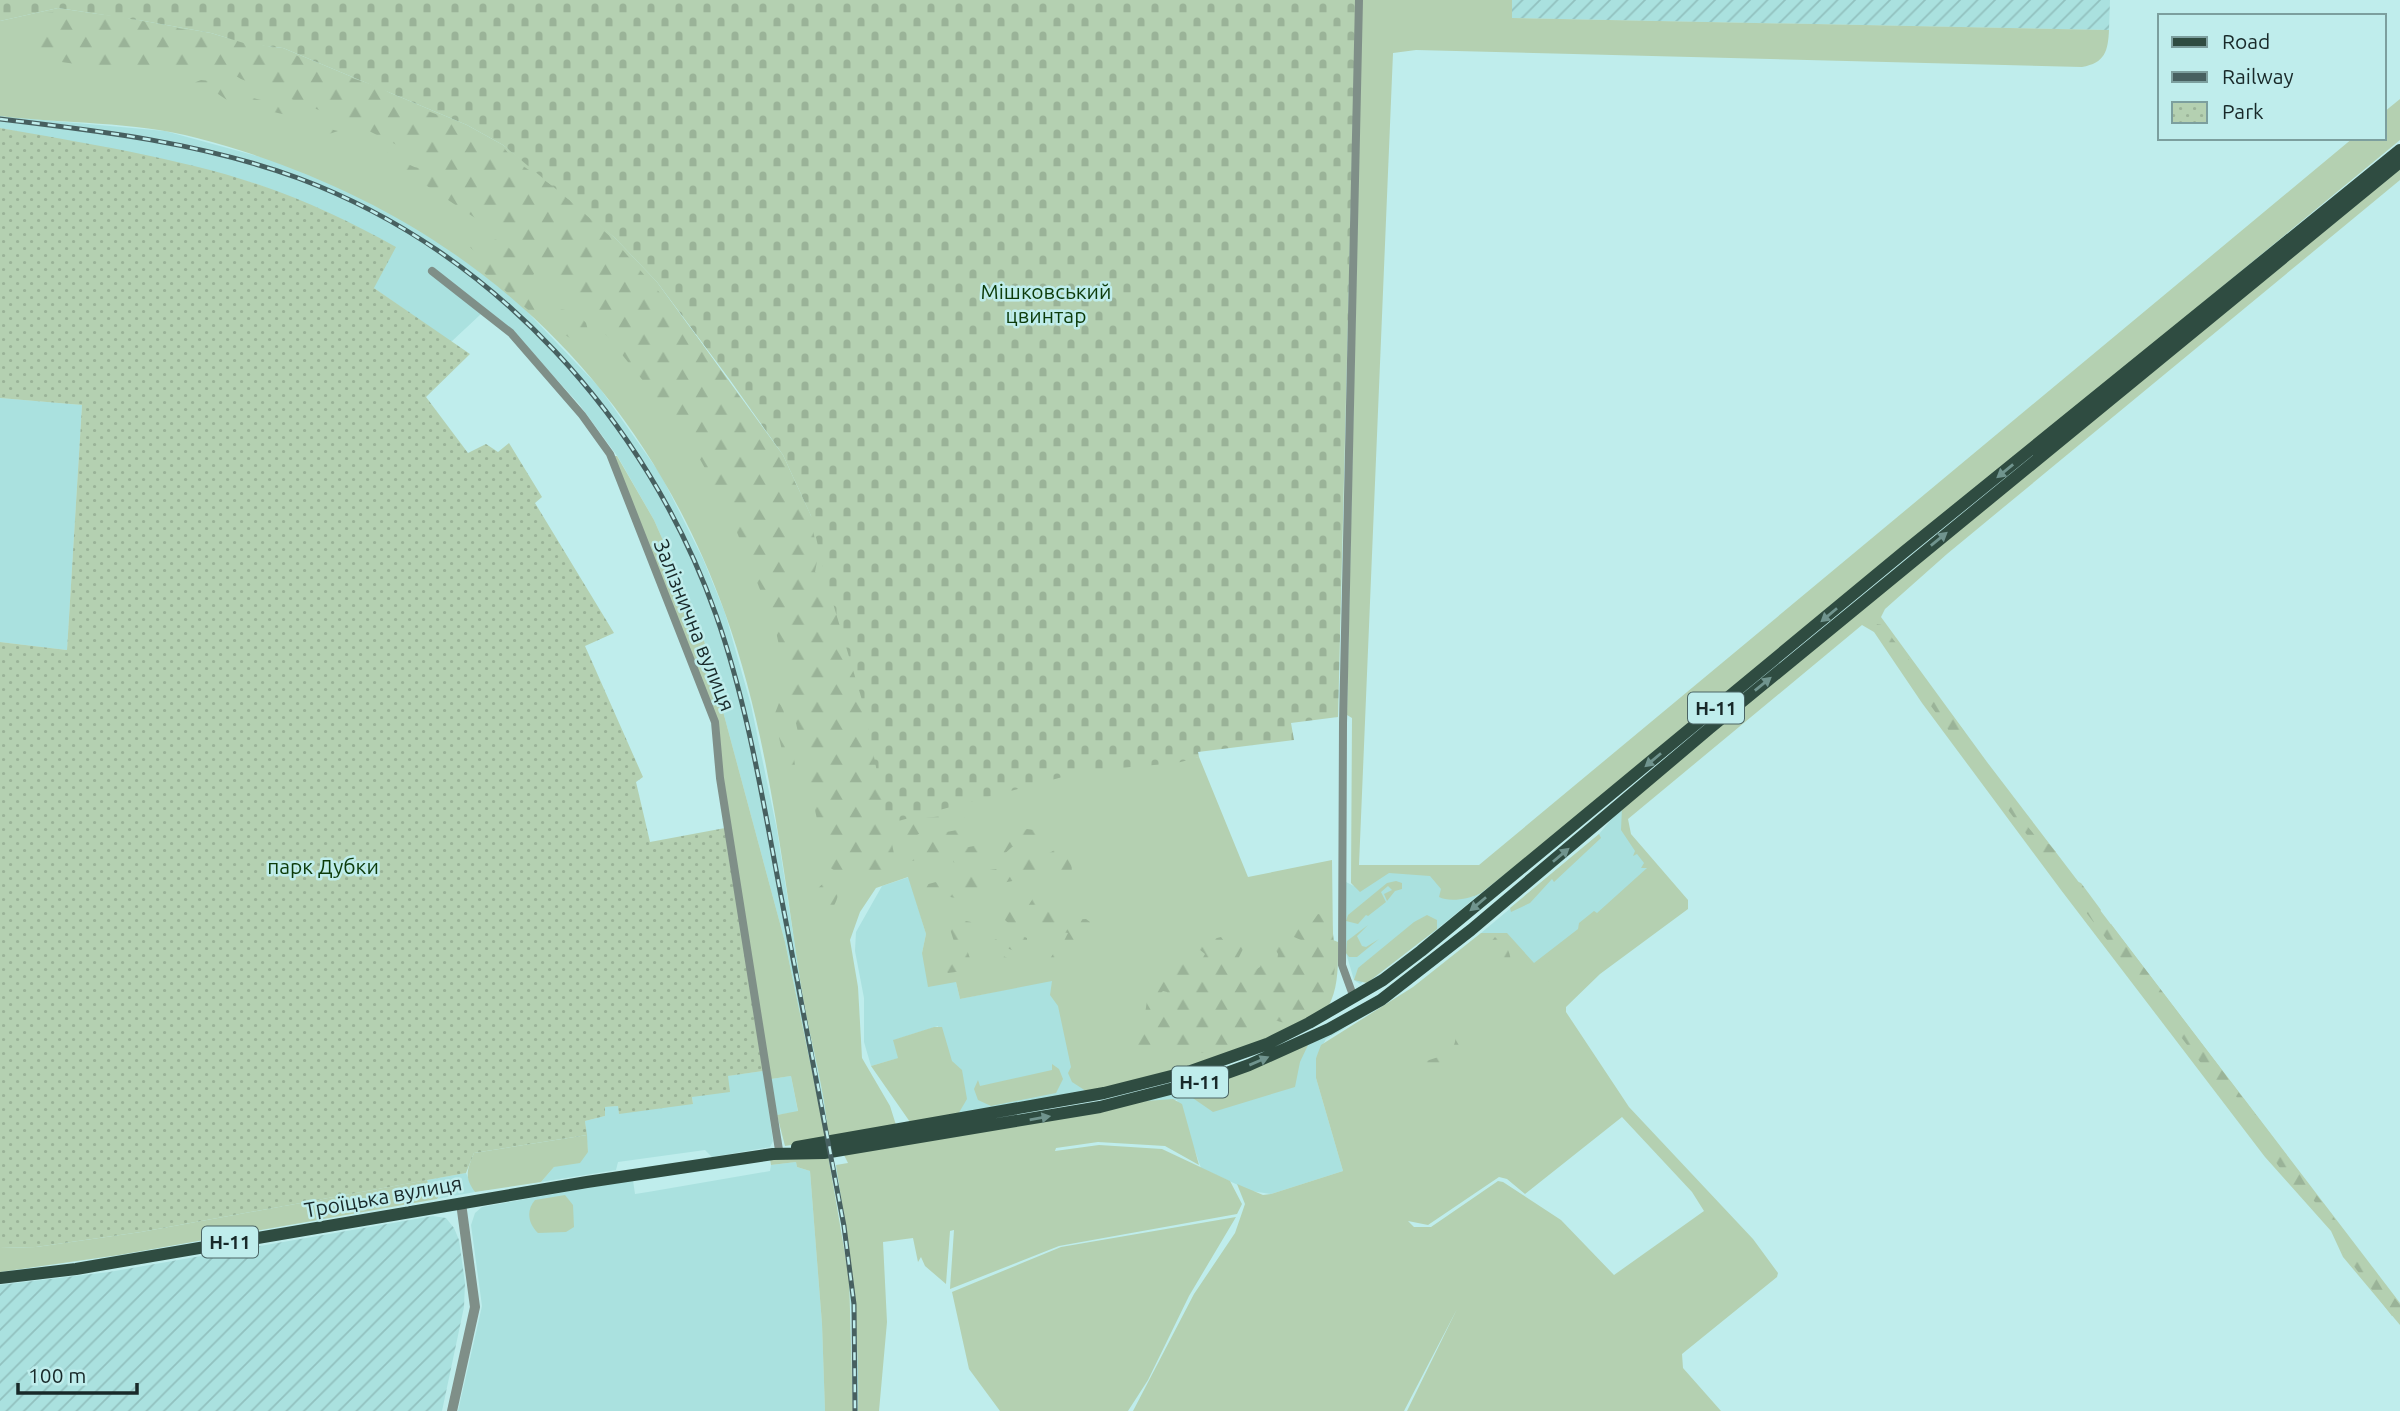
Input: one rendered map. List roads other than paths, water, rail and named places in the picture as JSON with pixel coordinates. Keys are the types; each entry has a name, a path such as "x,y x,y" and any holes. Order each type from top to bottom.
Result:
{"main road":[{"name":"Н-11","path":"776,1152 1149,1083 1267,1044 1354,998 1421,951 1894,561 2400,150"},
{"name":"Н-11","path":"776,1152 824,1153 972,1130 1166,1092 1262,1060 1329,1029 1381,999 1471,930 1710,727 2400,162"},
{"name":"Троїцька вулиця","path":"0,1278 76,1269 776,1152"}],"street":[{"path":"1354,998 1342,965 1343,723 1359,0"},
{"name":"Залізнична вулиця","path":"432,271 511,333 582,415 617,470 717,729 720,778 776,1152"},
{"path":"452,1411 475,1307 461,1203"}],"railway":[{"path":"0,119 151,140 225,156 298,178 369,210 436,250 498,297 555,351 605,410 649,475 686,543 716,615 754,754 844,1226 854,1304 855,1411"}],"park label":[{"name":"Мішковський цвинтар","path":"1046,303"},
{"name":"парк Дубки","path":"323,866"}]}
